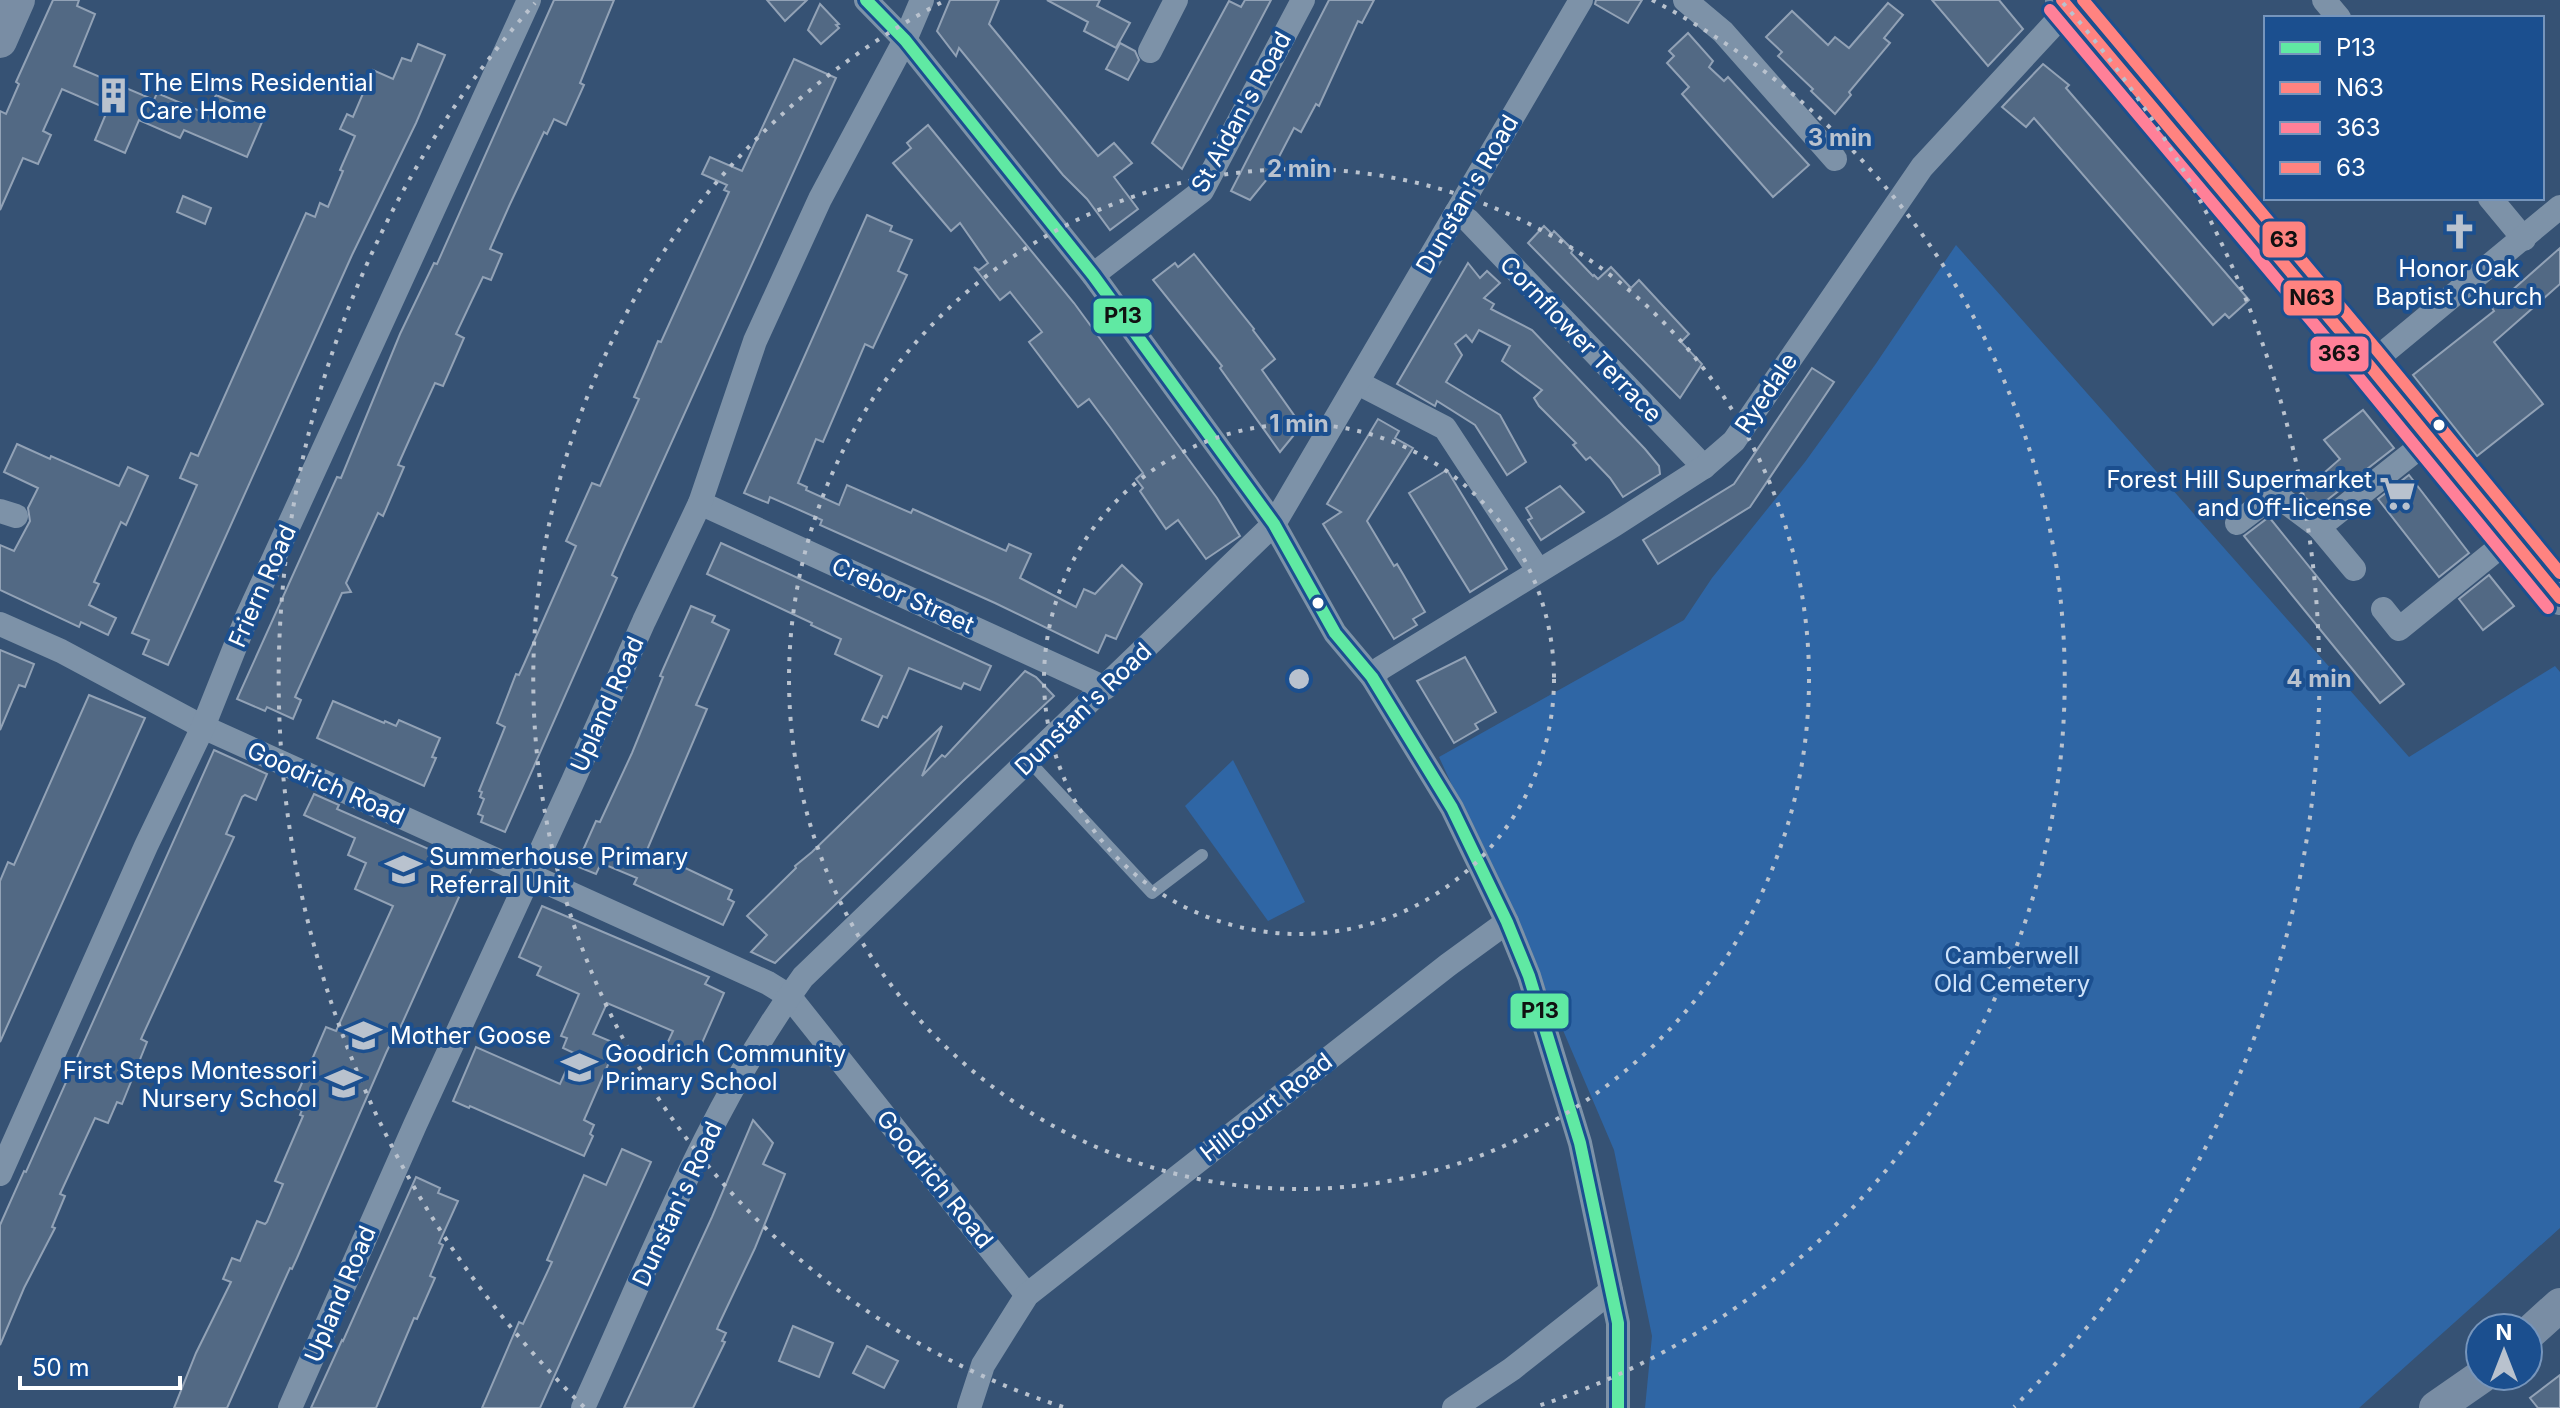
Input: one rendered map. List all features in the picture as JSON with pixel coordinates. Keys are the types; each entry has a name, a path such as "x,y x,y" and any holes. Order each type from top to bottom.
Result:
{"main road":[{"path":"0,41 18,0"},
{"path":"2066,4 2560,598"},
{"path":"2544,1320 2560,1305"},
{"path":"2436,1408 2464,1389"}],"street":[{"name":"Friern Road","path":"0,1174 146,846 203,727 247,617 529,0"},
{"path":"866,0 905,40 1093,275 1274,524 1335,633 1372,677 1452,808 1507,922 1529,976 1580,1143 1618,1323 1618,1408"},
{"name":"Upland Road","path":"290,1408 528,875 700,503 755,341 820,199 905,40 922,0"},
{"name":"St Aidan's Road","path":"1093,275 1202,191 1303,0"},
{"name":"Dunstan's Road","path":"583,1408 699,1153 789,996 803,977 1274,524 1581,0"},
{"path":"1685,0 1723,32 1835,159"},
{"path":"2324,0 2337,16"},
{"path":"1150,51 1170,2"},
{"name":"Ryedale","path":"1372,677 1381,668 1704,467 1734,441 1922,167 2066,4"},
{"path":"2492,200 2524,239"},
{"path":"2369,365 2560,207"},
{"name":"Cornflower Terrace","path":"1456,213 1468,220 1704,467"},
{"path":"1358,383 1445,428 1538,570"},
{"path":"2319,527 2430,439"},
{"path":"2237,523 2275,494 2319,527 2354,569"},
{"name":"Crebor Street","path":"700,503 1105,688"},
{"path":"2383,609 2406,638 2511,538"},
{"name":"Goodrich Road","path":"0,624 75,658 203,727 768,983 789,996 1027,1295"},
{"name":"Hillcourt Road","path":"969,1408 983,1365 1027,1295 1507,922"},
{"path":"1454,1408 1512,1369 1611,1291"}],"lane":[{"path":"1029,761 1152,893 1202,855"}],"green space":[{"name":"Camberwell Old Cemetery","path":"1956,245 2409,757 2555,666 2560,672 2560,1228 2359,1408 1645,1408 1652,1336 1614,1150 1548,995 1439,757 1684,620 1712,578 1805,462"},
{"path":"1233,760 1305,902 1268,921 1185,806"}],"building":[{"path":"53,0 79,0 77,6 95,14 74,66 154,100 157,93 207,114 216,95 265,115 247,157 184,130 180,138 139,120 125,153 95,140 108,109 62,89 43,131 51,135 38,164 23,158 0,210 0,111 6,114 19,84 16,82"},
{"path":"554,0 614,0 580,83 584,85 566,125 554,119 547,134 544,132 510,204 490,249 502,254 491,280 483,277 456,334 464,338 443,386 435,383 419,418 398,465 404,467 383,516 378,513 346,583 351,592 342,593 295,697 301,700 293,719 267,707 265,711 237,699 337,477 341,478 400,334 434,263 437,264"},
{"path":"767,0 807,0 785,21"},
{"path":"950,0 999,0 989,24 1098,156 1114,143 1132,163 1114,177 1138,209 1110,230 959,48 956,56 937,31"},
{"path":"1047,0 1100,0 1097,6 1130,23 1116,48 1084,31 1088,22"},
{"path":"1245,0 1271,0 1182,169 1152,143 1229,1 1241,7"},
{"path":"1329,0 1374,0 1362,23 1358,21 1319,106 1316,104 1301,132 1294,128 1268,178 1250,200 1231,191"},
{"path":"1596,0 1642,0 1628,23 1595,4"},
{"path":"1932,0 1999,0 2023,29 1988,66"},
{"path":"1888,3 1903,15 1884,38 1890,43 1849,92 1851,95 1835,114 1778,56 1782,52 1766,37 1792,11 1828,45 1835,37 1849,48"},
{"path":"820,4 839,24 836,25 839,28 821,44 808,30"},
{"path":"1688,33 1713,61 1709,67 1724,81 1728,77 1809,165 1773,197 1682,94 1689,87 1667,63 1674,56 1669,51"},
{"path":"1120,43 1135,51 1139,60 1128,80 1106,69"},
{"path":"418,44 445,55 168,665 143,654 149,640 132,633 197,485 180,478 191,453 198,456 306,213 315,217 320,203 328,207 355,136 340,129 347,114 353,117 373,70 393,79 402,58 411,61"},
{"path":"794,59 836,78 622,552 612,575 617,578 505,832 481,822 483,816 478,814 484,799 479,791 505,727 497,723 516,674 519,675 576,546 566,541 592,483 600,486 639,399 634,397 658,341 661,342 729,192 724,190 727,185 702,174 710,157 742,171"},
{"path":"2043,64 2069,85 2066,88 2249,300 2229,318 2225,314 2213,325 2034,118 2026,127 2002,107"},
{"path":"928,125 1074,303 1217,498 1240,536 1206,559 1178,520 1166,529 1140,491 1143,488 1136,479 1143,473 1110,427 1089,399 1078,407 1029,342 1042,332 1010,292 1000,300 974,267 979,270 988,263 960,223 951,231 893,163 911,148 907,143"},
{"path":"183,196 211,208 205,224 177,212"},
{"path":"867,215 892,226 890,231 912,240 898,271 907,275 873,348 865,344 823,442 816,439 798,483 839,505 847,485 911,513 913,509 1006,551 1009,544 1031,554 1020,578 1076,607 1084,589 1095,594 1122,565 1142,584 1116,639 1106,635 1098,653 820,525 822,520 770,497 768,503 744,493"},
{"path":"1544,226 1552,234 1554,231 1598,279 1611,267 1631,288 1639,280 1689,334 1681,342 1702,364 1680,398 1528,243"},
{"path":"2560,248 2560,284 2494,342 2543,404 2477,456 2413,375 2494,311 2492,308"},
{"path":"1194,254 1275,359 1262,370 1296,418 1292,422 1298,430 1280,452 1220,368 1222,366 1153,280 1175,263 1178,267"},
{"path":"1468,263 1480,278 1487,271 1500,283 1484,298 1494,304 1491,309 1532,330 1645,449 1659,466 1660,474 1623,497 1610,478 1590,457 1586,460 1573,445 1576,443 1539,406 1534,398 1542,390 1502,361 1510,346 1479,330 1472,342 1466,335 1455,344 1462,355 1446,382 1500,415 1526,462 1507,475 1475,425 1437,401 1435,406 1397,384"},
{"path":"1812,368 1834,382 1750,507 1658,564 1643,540 1734,484"},
{"path":"2363,410 2394,448 2318,507 2300,494 2340,459 2324,440"},
{"path":"1378,419 1399,431 1395,438 1413,448 1367,521 1425,612 1413,619 1417,625 1394,639 1323,524 1341,512 1327,504"},
{"path":"17,444 119,486 128,467 148,476 126,525 121,522 94,582 99,584 89,605 116,618 108,635 81,622 79,627 0,590 0,545 14,551 30,521 28,508 38,488 4,472"},
{"path":"1447,470 1507,569 1470,592 1409,493"},
{"path":"2409,475 2469,553 2439,577 2378,499"},
{"path":"1560,486 1584,512 1541,540 1528,520 1532,518 1526,508"},
{"path":"2269,517 2404,684 2380,703 2244,536"},
{"path":"721,543 991,666 980,690 964,683 961,689 909,668 887,718 883,716 878,727 862,720 882,676 835,654 841,639 707,574"},
{"path":"2489,575 2514,606 2483,630 2459,599"},
{"path":"691,606 715,616 712,622 729,630 696,705 707,709 647,850 732,890 728,899 734,902 723,925 634,884 637,878 601,863 596,874 576,866 632,753 663,677 660,676"},
{"path":"0,650 34,664 25,687 19,685 0,730"},
{"path":"1465,657 1496,712 1475,724 1478,729 1454,743 1417,681"},
{"path":"1025,671 1036,677 1054,696 775,963 751,952 767,935 747,916 795,866 942,726 922,776 942,755 945,757"},
{"path":"89,695 145,718 0,1042 0,881 8,862 14,865"},
{"path":"333,701 384,723 396,726 399,720 440,738 432,757 436,758 424,786 317,738"},
{"path":"214,750 267,774 256,800 245,795 242,797 226,834 234,837 141,1039 147,1042 122,1104 117,1102 108,1123 95,1118 60,1194 65,1196 52,1227 55,1228 24,1288 0,1345 0,1225"},
{"path":"314,794 339,805 337,809 472,868 227,1408 174,1408 196,1353 231,1282 223,1279 232,1258 240,1261 257,1221 267,1222 283,1184 275,1181 303,1116 300,1115 302,1110 292,1106 326,1027 336,1031 393,906 355,889 366,863 348,855 355,838 304,815"},
{"path":"542,906 709,977 705,984 724,993 695,1059 666,1046 673,1031 607,1003 593,1034 617,1044 584,1120 594,1125 590,1134 593,1136 584,1156 453,1101 476,1047 560,1084 574,1053 563,1048 567,1038 561,1036 579,994 537,975 541,967 519,957"},
{"path":"753,1120 773,1143 763,1164 785,1174 717,1329 726,1333 722,1341 725,1342 693,1408 624,1408 712,1217"},
{"path":"622,1149 651,1162 540,1408 482,1408 519,1322 523,1324 552,1262 547,1260 584,1175 606,1185"},
{"path":"416,1177 440,1188 438,1193 458,1201 439,1243 443,1245 430,1276 435,1278 417,1319 414,1318 376,1408 311,1408 343,1341"},
{"path":"793,1326 833,1343 819,1377 779,1361"},
{"path":"867,1346 898,1361 884,1388 853,1373"},
{"path":"2560,1375 2560,1408 2538,1408 2530,1398 2538,1392 2544,1392 2544,1387"}],"transit line":[{"name":"P13","path":"866,0 905,40 1093,275 1274,524 1335,633 1372,677 1452,808 1507,922 1529,976 1580,1143 1618,1323 1618,1408"},
{"name":"N63","path":"2062,0 2560,598"},
{"name":"63","path":"2083,0 2560,573"},
{"name":"363","path":"2050,10 2548,608"}],"place":[{"name":"The Elms Residential Care Home","path":"113,96"},
{"name":"Honor Oak Baptist Church","path":"2459,231"},
{"name":"Forest Hill Supermarket and Off-license","path":"2398,493"},
{"name":"Summerhouse Primary Referral Unit","path":"403,870"},
{"name":"Mother Goose","path":"364,1035"},
{"name":"Goodrich Community Primary School","path":"579,1067"},
{"name":"First Steps Montessori Nursery School","path":"343,1084"}]}
